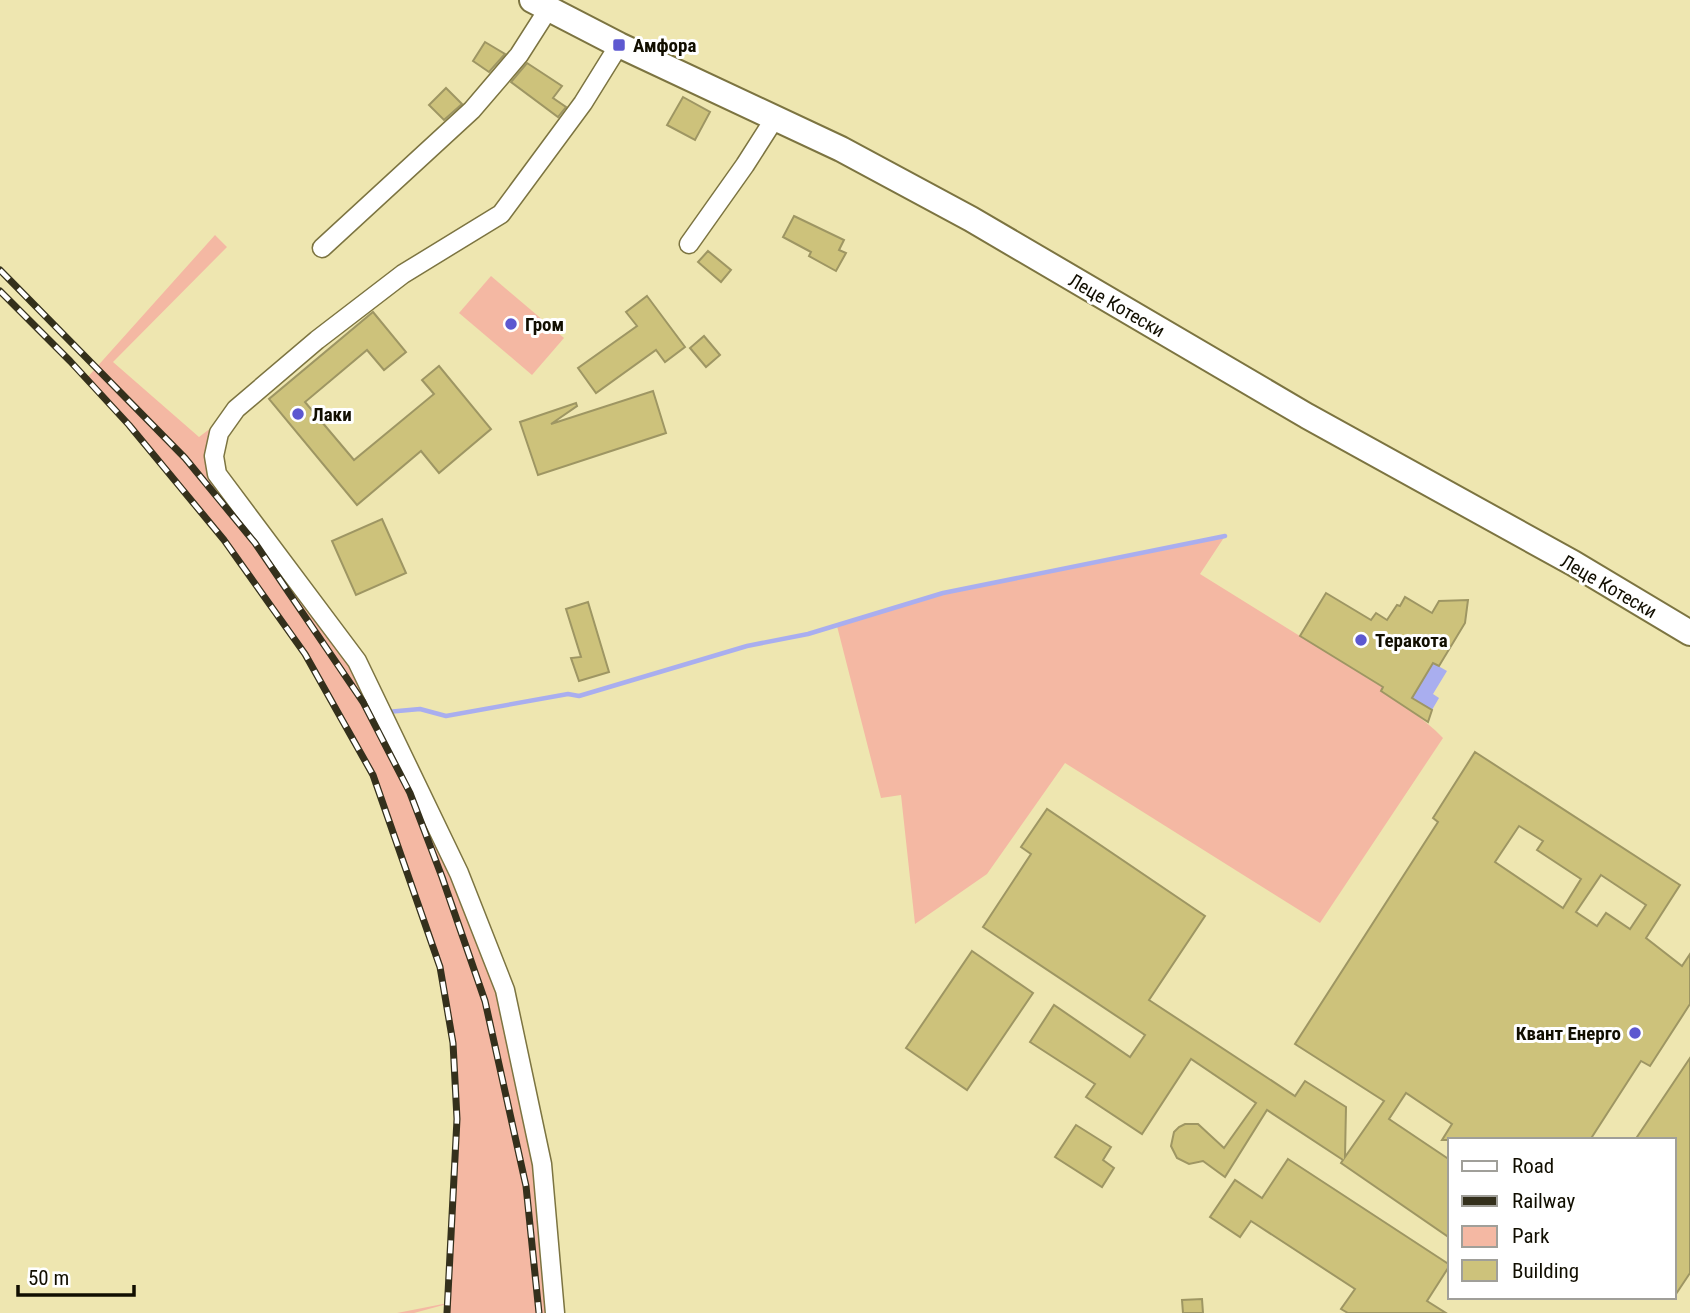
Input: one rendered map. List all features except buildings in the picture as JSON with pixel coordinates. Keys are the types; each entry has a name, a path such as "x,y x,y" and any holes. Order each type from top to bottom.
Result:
{"main road":[{"name":"Леце Котески","path":"540,4 619,45 841,149 971,219 1307,416 1573,564 1690,633"}],"street":[{"path":"322,248 472,110 519,55 540,4"},
{"path":"555,1313 542,1164 505,990 458,873 357,661 217,474 214,456 219,432 236,409 261,387 317,340 403,275 501,214 583,103 619,45"},
{"path":"690,244 775,118"}],"green space":[{"path":"215,235 227,247 113,362 199,437 236,409 214,456 357,661 505,990 542,1164 555,1313 447,1313 447,1304 414,1313 397,1313 448,1303 457,1119 453,1043 440,967 373,775 305,654 224,540 129,425 86,379"},
{"name":"Гром","path":"491,276 564,338 532,375 459,313"},
{"path":"1225,536 1200,574 1382,687 1443,738 1320,923 1065,763 987,874 915,924 901,795 881,798 837,626 943,593"}],"water":[{"path":"1433,663 1447,671 1433,694 1439,698 1432,710 1412,698"}],"waterway":[{"path":"387,712 420,709 446,716 568,694 579,696 747,646 808,634 943,593 1225,536"}],"railway":[{"path":"0,270 185,458 255,543 363,702 410,793 485,1001 526,1186 539,1313"},
{"path":"0,291 129,425 224,540 305,654 373,775 440,967 453,1043 457,1119 447,1313"}],"place":[{"name":"Амфора","path":"619,45"},
{"name":"Гром","path":"511,324"},
{"name":"Лаки","path":"298,414"},
{"name":"Теракота","path":"1361,640"},
{"name":"Квант Енерго","path":"1635,1033"}]}
